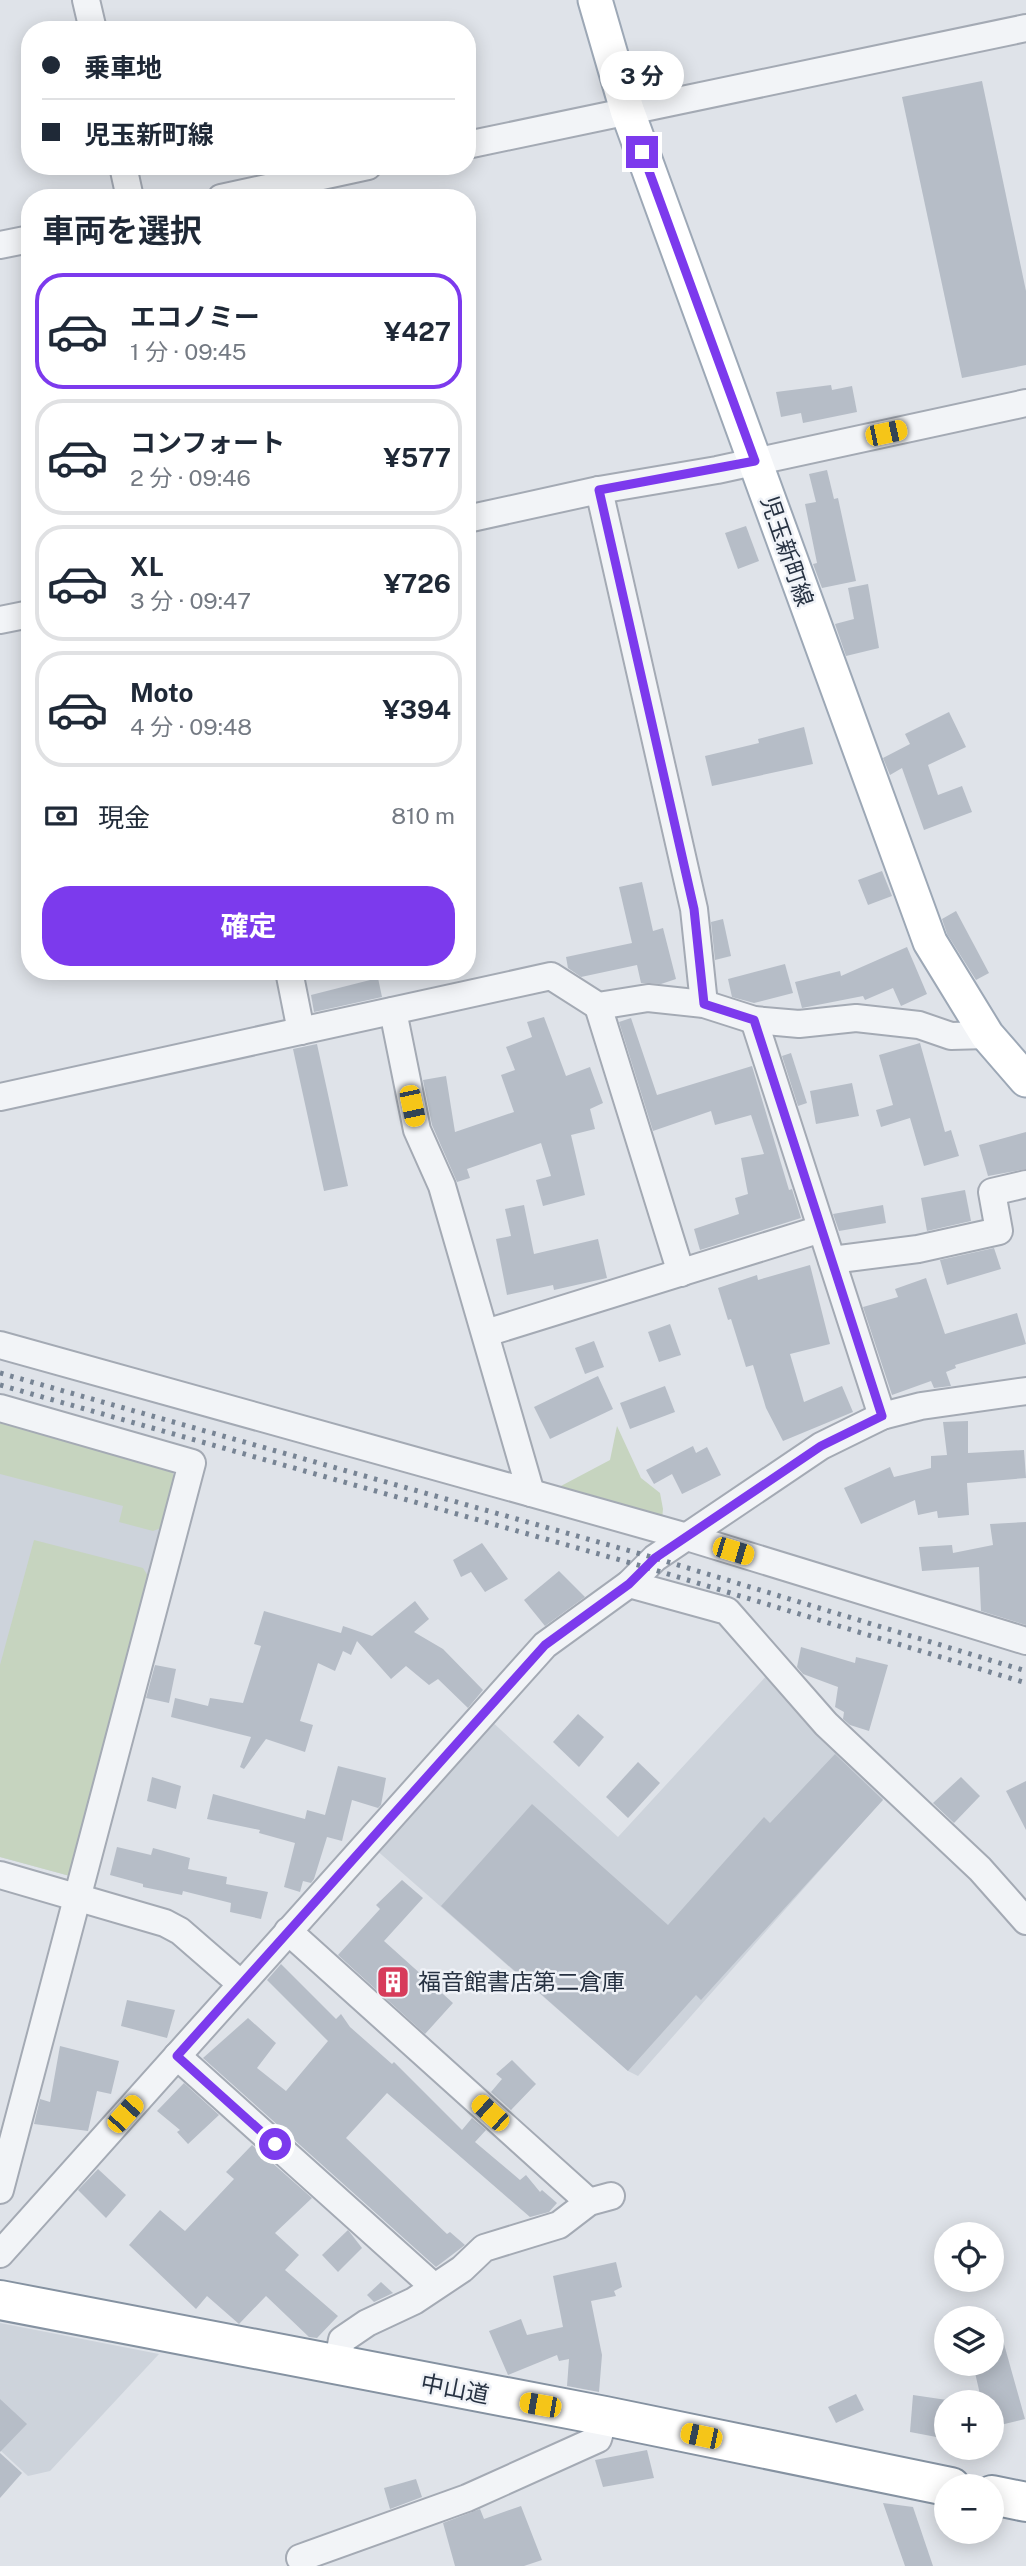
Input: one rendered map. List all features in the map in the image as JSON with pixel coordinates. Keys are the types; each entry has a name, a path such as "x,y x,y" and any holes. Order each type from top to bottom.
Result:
{"highway":[{"name":"中山道","path":"0,2300 605,2416 934,2484"},
{"path":"1004,2497 1026,2502"}],"main road":[{"name":"児玉新町線","path":"595,0 627,110 930,942 988,1035 1026,1080"}],"street":[{"path":"86,0 91,21"},
{"path":"476,143 1026,28"},
{"path":"262,189 327,175"},
{"path":"0,245 21,241"},
{"path":"476,517 1026,403"},
{"path":"599,490 694,909 704,1004"},
{"path":"0,620 21,616"},
{"path":"0,1097 551,976 598,1006 681,1273"},
{"path":"291,980 301,1031"},
{"path":"598,1006 648,998 704,1004 754,1020 799,1024 856,1018 919,1025 951,1036 988,1035"},
{"path":"393,1011 417,1130 442,1186 531,1493"},
{"path":"754,1020 882,1416"},
{"path":"832,1261 918,1249 999,1231 992,1192 1026,1184"},
{"path":"486,1333 821,1229"},
{"path":"0,1345 687,1537 1026,1641"},
{"path":"1,2251 545,1645 629,1584 655,1558 821,1446 882,1416 921,1406 1026,1391"},
{"path":"0,1408 192,1463 0,2190"},
{"path":"629,1584 727,1611 826,1724 980,1869 1026,1921"},
{"path":"0,1875 172,1927 241,1984"},
{"path":"288,1931 600,2199 559,2225 484,2248 462,2269 414,2301 367,2323 342,2340 337,2365"},
{"path":"177,2056 433,2286"},
{"path":"300,2558 467,2498 589,2444 598,2439 605,2416"}],"shaded area":[{"path":"0,1418 175,1477 70,1876 0,1857"},
{"path":"769,1673 883,1784 884,1798 638,2076 628,2071 374,1848 489,1719 618,1837"},
{"path":"0,2323 159,2354 50,2471 28,2476 0,2450"}],"green space":[{"path":"0,1418 168,1465 175,1477 161,1528 153,1531 119,1522 123,1506 0,1474"},
{"path":"617,1426 641,1478 660,1493 663,1509 661,1530 542,1496 610,1460"},
{"path":"34,1540 143,1568 148,1576 70,1876 0,1857 0,1665"}],"building":[{"path":"982,81 1026,291 1026,365 962,378 902,97"},
{"path":"831,385 832,390 852,386 857,412 803,423 801,413 781,417 776,392"},
{"path":"827,470 834,499 838,498 856,581 822,588 813,564 817,563 805,504 816,502 809,474"},
{"path":"746,526 759,561 738,569 725,533"},
{"path":"868,584 879,648 846,656 835,624 854,619 848,588"},
{"path":"949,712 966,747 928,765 938,795 962,786 972,812 924,830 902,768 890,775 883,758 910,744 905,734"},
{"path":"804,727 813,764 712,786 705,756 759,743 758,739"},
{"path":"882,871 892,896 868,905 858,880"},
{"path":"642,882 653,931 663,928 676,979 661,984 641,983 637,965 581,977 568,968 566,957 632,943 619,887"},
{"path":"956,911 989,973 976,980 947,934 942,919"},
{"path":"723,919 731,956 715,960 711,922"},
{"path":"907,947 927,994 901,1006 893,988 865,1000 863,996 802,1008 795,982 840,971 841,976"},
{"path":"785,964 793,993 754,1003 732,997 728,979"},
{"path":"378,980 382,997 314,1012 311,995"},
{"path":"544,1017 566,1076 590,1067 603,1103 590,1109 595,1129 571,1135 585,1195 543,1206 536,1180 551,1176 541,1143 467,1169 470,1178 457,1182 432,1125 423,1080 446,1076 455,1132 514,1112 501,1075 515,1070 506,1047 532,1037 527,1022"},
{"path":"631,1018 657,1095 752,1066 789,1190 792,1189 801,1218 700,1250 694,1229 739,1214 735,1198 748,1194 741,1158 764,1154 751,1115 715,1125 711,1111 653,1131 619,1022"},
{"path":"920,1043 945,1132 951,1130 959,1156 924,1166 910,1118 881,1127 876,1110 893,1105 879,1055"},
{"path":"317,1044 348,1186 324,1191 293,1049"},
{"path":"791,1053 807,1103 798,1106 782,1056"},
{"path":"852,1083 859,1116 816,1124 810,1091"},
{"path":"1026,1132 1026,1169 988,1176 979,1145"},
{"path":"965,1190 971,1221 927,1231 921,1198"},
{"path":"524,1205 534,1254 598,1239 607,1278 554,1290 553,1285 507,1295 496,1239 511,1236 505,1209"},
{"path":"883,1205 886,1223 839,1231 833,1214"},
{"path":"994,1248 1001,1269 947,1285 940,1260"},
{"path":"810,1265 830,1344 790,1354 804,1402 842,1386 853,1412 783,1441 766,1408 753,1365 746,1367 718,1288 757,1275 758,1280"},
{"path":"926,1278 945,1334 1017,1313 1026,1344 955,1365 956,1368 946,1372 951,1386 934,1388 931,1381 892,1395 863,1307 898,1297 895,1289"},
{"path":"670,1324 681,1355 659,1362 648,1332"},
{"path":"594,1341 604,1367 585,1374 575,1348"},
{"path":"598,1376 613,1409 550,1439 534,1407"},
{"path":"665,1386 675,1412 630,1429 620,1403"},
{"path":"968,1421 968,1453 1024,1450 1026,1478 967,1483 969,1515 938,1518 937,1511 918,1515 915,1500 861,1524 844,1488 890,1467 894,1477 931,1468 931,1456 947,1455 943,1422"},
{"path":"693,1446 696,1453 707,1447 721,1475 682,1494 672,1474 654,1484 646,1470"},
{"path":"1026,1522 1026,1625 981,1611 979,1567 922,1571 919,1547 952,1545 953,1553 993,1545 990,1524"},
{"path":"482,1543 508,1579 485,1592 471,1572 461,1577 453,1560"},
{"path":"559,1571 585,1597 545,1626 524,1600"},
{"path":"415,1601 429,1619 414,1632 443,1649 483,1690 468,1708 438,1679 429,1685 406,1666 391,1679 357,1641 351,1655 343,1651 335,1671 318,1663 300,1721 313,1725 305,1752 266,1739 244,1769 240,1767 251,1737 171,1717 175,1698 208,1706 210,1698 243,1703 261,1646 254,1644 264,1611 341,1633 343,1626 372,1636"},
{"path":"801,1647 855,1663 856,1657 888,1665 869,1731 850,1725 843,1719 844,1712 835,1707 838,1687 803,1674 797,1667"},
{"path":"155,1665 176,1669 169,1703 146,1698"},
{"path":"578,1714 604,1737 579,1767 553,1742"},
{"path":"835,1754 883,1800 701,2000 696,1995 628,2071 441,1906 532,1804 668,1925 764,1817 770,1823"},
{"path":"638,1762 660,1783 628,1818 606,1797"},
{"path":"338,1766 386,1778 381,1805 378,1808 352,1800 342,1841 327,1837 314,1879 311,1883 303,1881 300,1892 284,1887 295,1843 259,1833 260,1830 207,1819 213,1794 305,1819 307,1810 325,1815"},
{"path":"152,1777 181,1786 176,1809 147,1801"},
{"path":"961,1777 980,1796 954,1823 933,1803"},
{"path":"1026,1781 1026,1830 1006,1791"},
{"path":"117,1847 151,1855 153,1848 190,1858 188,1869 227,1877 226,1884 268,1892 261,1919 230,1912 231,1903 183,1891 182,1895 143,1887 143,1884 110,1875"},
{"name":"福音館書店第二倉庫","path":"402,1880 423,1898 384,1941 453,2003 425,2034 338,1955 380,1909 376,1905"},
{"path":"281,1964 336,2019 341,2014 350,2027 392,2064 394,2062 462,2130 472,2118 486,2130 475,2142 520,2180 526,2175 540,2192 542,2190 557,2203 549,2212 530,2217 387,2093 346,2138 447,2234 450,2232 465,2245 436,2267 203,2058 248,2018 276,2043 257,2068 286,2091 328,2041 267,1980"},
{"path":"127,2000 175,2010 167,2038 121,2026"},
{"path":"60,2046 119,2061 111,2094 97,2091 88,2131 34,2124 40,2099 50,2102"},
{"path":"512,2060 536,2084 511,2110 491,2092 502,2079 496,2074"},
{"path":"184,2083 219,2115 188,2144 177,2132 180,2130 157,2111"},
{"path":"252,2145 312,2198 275,2233 299,2255 285,2270 338,2316 317,2338 309,2337 266,2296 239,2324 207,2296 196,2309 129,2245 160,2210 185,2231 234,2179 226,2172"},
{"path":"98,2169 126,2195 106,2218 78,2190"},
{"path":"348,2230 362,2248 338,2272 322,2255"},
{"path":"616,2262 622,2287 614,2291 616,2296 591,2301 602,2355 599,2392 567,2386 569,2359 559,2361 557,2355 508,2375 489,2331 521,2319 527,2335 563,2327 553,2276"},
{"path":"381,2282 393,2293 374,2302 367,2295"},
{"path":"1004,2344 1025,2419 1004,2424 1004,2390 979,2390 976,2376 1004,2376"},
{"path":"856,2394 864,2410 836,2423 828,2407"},
{"path":"913,2395 934,2398 934,2437 910,2432"},
{"path":"0,2399 27,2424 0,2452"},
{"path":"647,2450 654,2478 603,2487 595,2460"},
{"path":"0,2453 22,2473 0,2498"},
{"path":"416,2479 422,2497 390,2509 384,2488"},
{"path":"883,2503 913,2507 933,2566 905,2566"},
{"path":"521,2506 542,2560 524,2566 455,2566 443,2523 480,2509 484,2519"}],"railway":[{"path":"0,1373 655,1558 1026,1671"},
{"path":"0,1385 645,1567 1026,1683"}],"place":[{"name":"福音館書店第二倉庫","path":"393,1982"}],"route":[{"path":"275,2144 177,2056 488,1705 545,1645 629,1584 655,1558 700,1527 821,1446 882,1416 754,1020 704,1004 694,909 599,490 755,461 642,152"}]}
